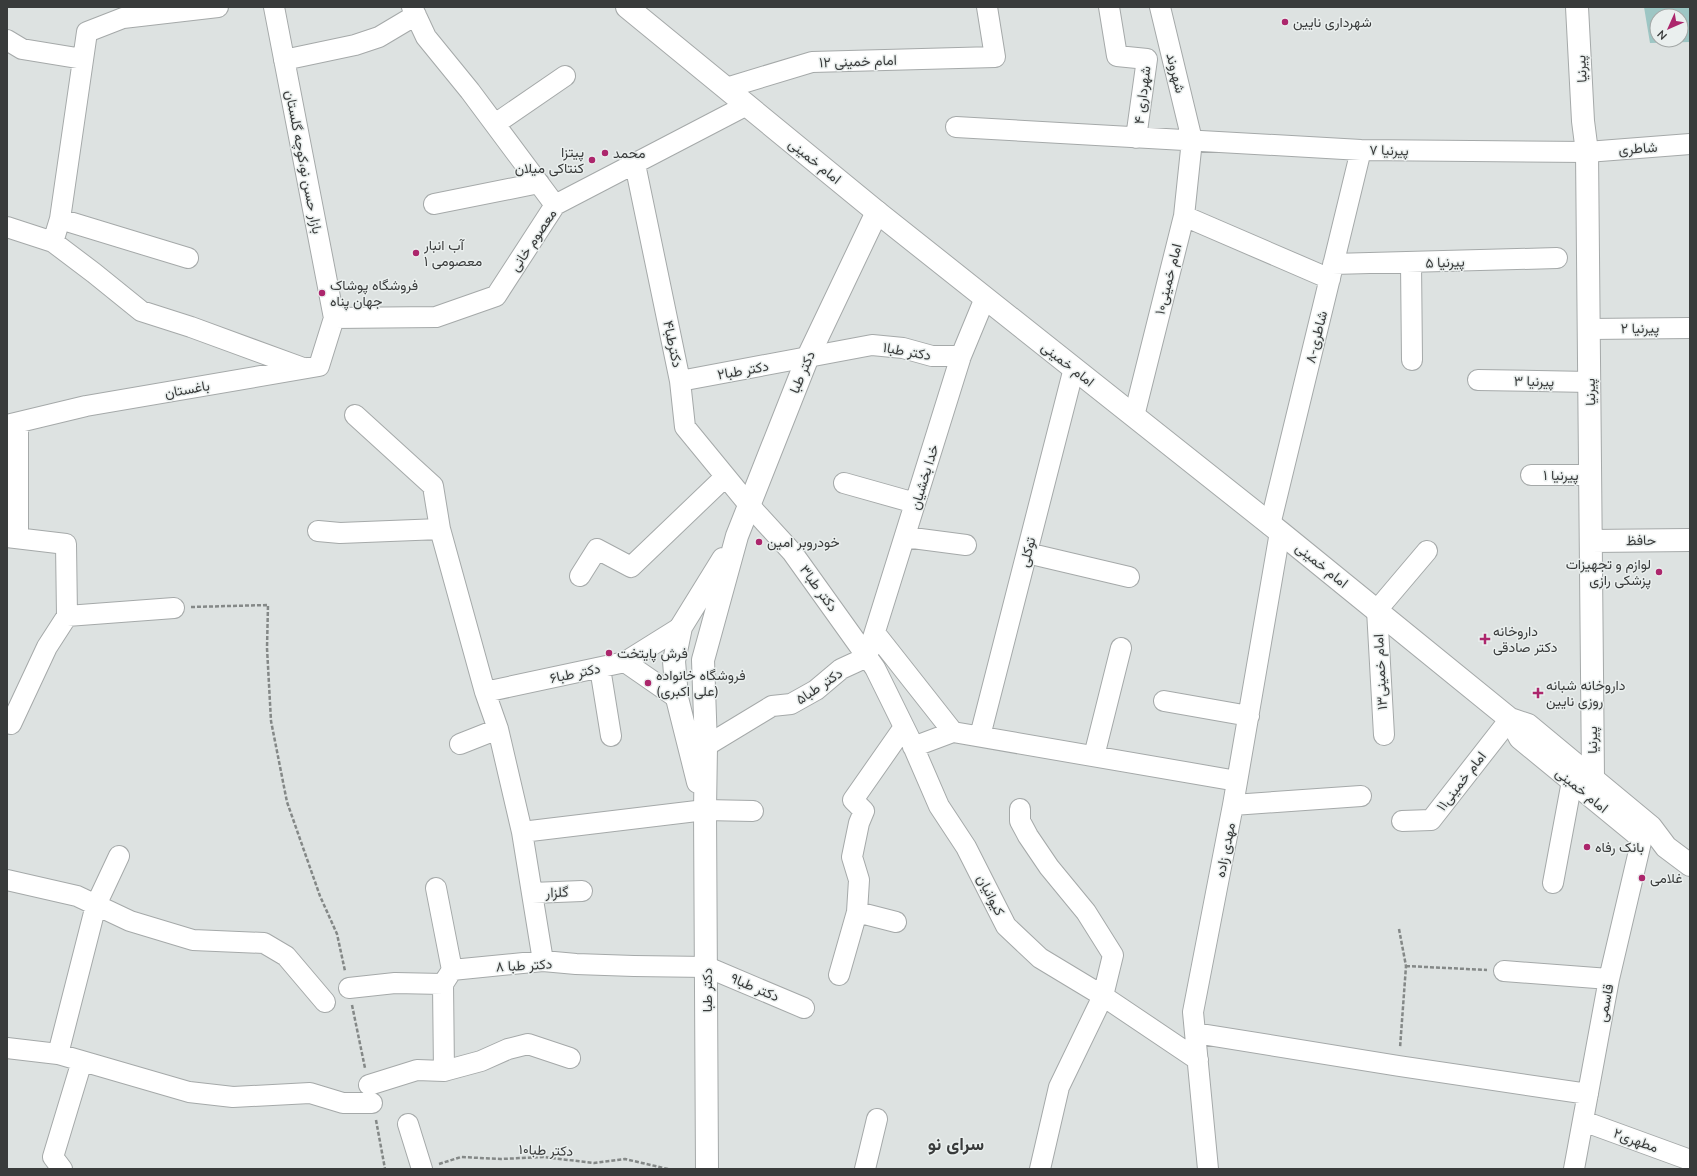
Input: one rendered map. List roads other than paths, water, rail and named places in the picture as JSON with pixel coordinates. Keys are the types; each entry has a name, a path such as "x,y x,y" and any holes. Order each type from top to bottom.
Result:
{"main road":[{"name":"امام خمینی","path":"627,7 877,212 1275,528 1510,719 1528,725 1642,838 1666,847 1690,865"},
{"name":"پیرنیا","path":"1577,7 1587,152 1590,382 1591,541 1582,780"},
{"name":"دکتر طبا","path":"708,1169 705,810 706,746 703,660 737,536 806,358 877,212"},
{"name":"دکتر طبا","path":"705,810 677,698 674,661 681,627 737,536"},
{"name":"حافظ","path":"1591,541 1690,540"},
{"path":"674,661 703,660"},
{"name":"امام خمینی","path":"1582,780 1652,827 1666,847"}],"street":[{"path":"53,242 60,219 87,32 123,18 218,7"},
{"name":"بازار حسن نو،کوچه گلستان","path":"274,7 334,318"},
{"name":"امام خمینی ۱۲","path":"726,88 812,62 995,57 987,7"},
{"name":"شهرداری ۴","path":"1109,7 1116,56 1147,59 1136,138"},
{"name":"شهروند","path":"1160,7 1192,140"},
{"path":"284,60 355,45 379,37 414,11 426,37 470,91 555,205"},
{"path":"7,40 22,49 83,59"},
{"path":"495,124 565,76"},
{"name":"معصوم خانی","path":"334,318 436,318 496,296 555,205 747,106"},
{"name":"پیرنیا ۷","path":"956,127 1361,150 1587,152"},
{"name":"امام خمینی۱۰","path":"1134,416 1184,216 1192,140"},
{"name":"شاطری","path":"1587,152 1690,144"},
{"name":"۸-شاطری","path":"1275,528 1332,272 1361,150"},
{"name":"دکترطبا۴","path":"635,164 680,381 685,427 749,505"},
{"path":"434,204 539,183"},
{"path":"1184,216 1332,272"},
{"path":"60,219 188,258"},
{"path":"7,227 53,242 142,311 304,368"},
{"name":"پیرنیا ۵","path":"1332,272 1411,263 1557,258"},
{"path":"1411,263 1412,360"},
{"name":"خدا بخشیان","path":"867,657 961,356 985,298"},
{"name":"باغستان","path":"12,424 86,406 318,366 334,318"},
{"name":"پیرنیا ۲","path":"1589,329 1690,328"},
{"name":"دکتر طبا۱","path":"806,358 872,345 903,348 932,356 961,356"},
{"name":"دکتر طبا۲","path":"680,381 806,358"},
{"name":"توکلی","path":"980,736 1074,368"},
{"name":"پیرنیا ۳","path":"1478,380 1590,382"},
{"path":"355,415 433,486 440,529 485,692 498,729 522,832 543,961"},
{"path":"11,724 47,648 67,616 66,544 12,537 12,424"},
{"name":"پیرنیا ۱","path":"1531,475 1590,475"},
{"path":"580,576 597,549 631,567 725,477"},
{"path":"844,483 916,503"},
{"name":"دکتر طبا۳","path":"749,505 792,552 867,657"},
{"name":"مهدی زاده","path":"1208,1169 1193,1012 1249,716 1275,528"},
{"path":"318,531 340,533 440,529"},
{"path":"905,537 966,545"},
{"path":"1377,610 1427,551"},
{"path":"1027,553 1129,577"},
{"path":"67,616 174,608"},
{"name":"امام خمینی۱۳","path":"1377,610 1384,735"},
{"name":"دکتر طبا۶","path":"485,692 625,662 681,627"},
{"path":"875,633 954,732"},
{"path":"1094,756 1121,648"},
{"name":"کیوانیان","path":"867,657 904,727 939,806 966,847 1006,926 1040,958 1103,996 1198,1060"},
{"name":"دکتر طبا۵","path":"706,746 772,706 791,704 816,690 841,669 867,657"},
{"path":"625,662 677,698"},
{"path":"600,668 610,736"},
{"path":"1164,701 1249,716"},
{"name":"امام خمینی۱۱","path":"1402,822 1431,820 1510,719"},
{"path":"839,975 857,912 859,880 852,857 859,823 864,811 853,800 904,727"},
{"path":"460,744 498,729"},
{"path":"913,747 954,732 1238,780"},
{"path":"1553,884 1582,780"},
{"path":"1233,805 1361,796"},
{"path":"1020,809 1020,821 1028,836 1049,867 1086,912 1113,955 1103,996 1059,1087 1040,1169"},
{"path":"522,832 705,810 753,811"},
{"name":"قاسمی","path":"1574,1169 1609,979 1642,838"},
{"path":"58,1054 96,905 120,856"},
{"path":"7,880 77,896 130,921 193,940 264,943 286,956 325,1002"},
{"path":"436,888 448,977 444,1070"},
{"name":"گلزار","path":"532,893 582,891"},
{"path":"857,912 896,922"},
{"name":"دکتر طبا ۸","path":"349,988 448,977 543,961 576,964 707,967"},
{"name":"دکتر طبا۹","path":"707,967 804,1008"},
{"path":"1504,971 1609,979"},
{"path":"1196,1033 1399,1066 1588,1094"},
{"path":"7,1048 58,1054 189,1092 233,1097 310,1093 342,1103 371,1094 417,1070 444,1070 481,1061 508,1049 528,1044 570,1058"},
{"path":"62,1169 53,1157 82,1060"},
{"path":"866,1169 877,1119"},
{"name":"مطهری۲","path":"1583,1121 1690,1160"},
{"path":"408,1124 430,1167"}],"place":[{"name":"شهرداری نایین","path":"1285,22"},
{"name":"محمد","path":"605,153"},
{"name":"پیتزا کنتاکی میلان","path":"592,160"},
{"name":"آب انبار معصومی ۱","path":"416,253"},
{"name":"فروشگاه پوشاک جهان پناه","path":"322,293"},
{"name":"خودروبر امین","path":"759,542"},
{"name":"لوازم و تجهیزات پزشکی رازی","path":"1659,572"},
{"name":"داروخانه دکتر صادقی","path":"1485,639"},
{"name":"فرش پایتخت","path":"609,653"},
{"name":"فروشگاه خانواده (علی اکبری)","path":"648,683"},
{"name":"داروخانه شبانه روزی نایین","path":"1538,693"},
{"name":"بانک رفاه","path":"1587,847"},
{"name":"غلامی","path":"1642,878"}],"district":[{"name":"سرای نو","path":"956,1144"}]}
